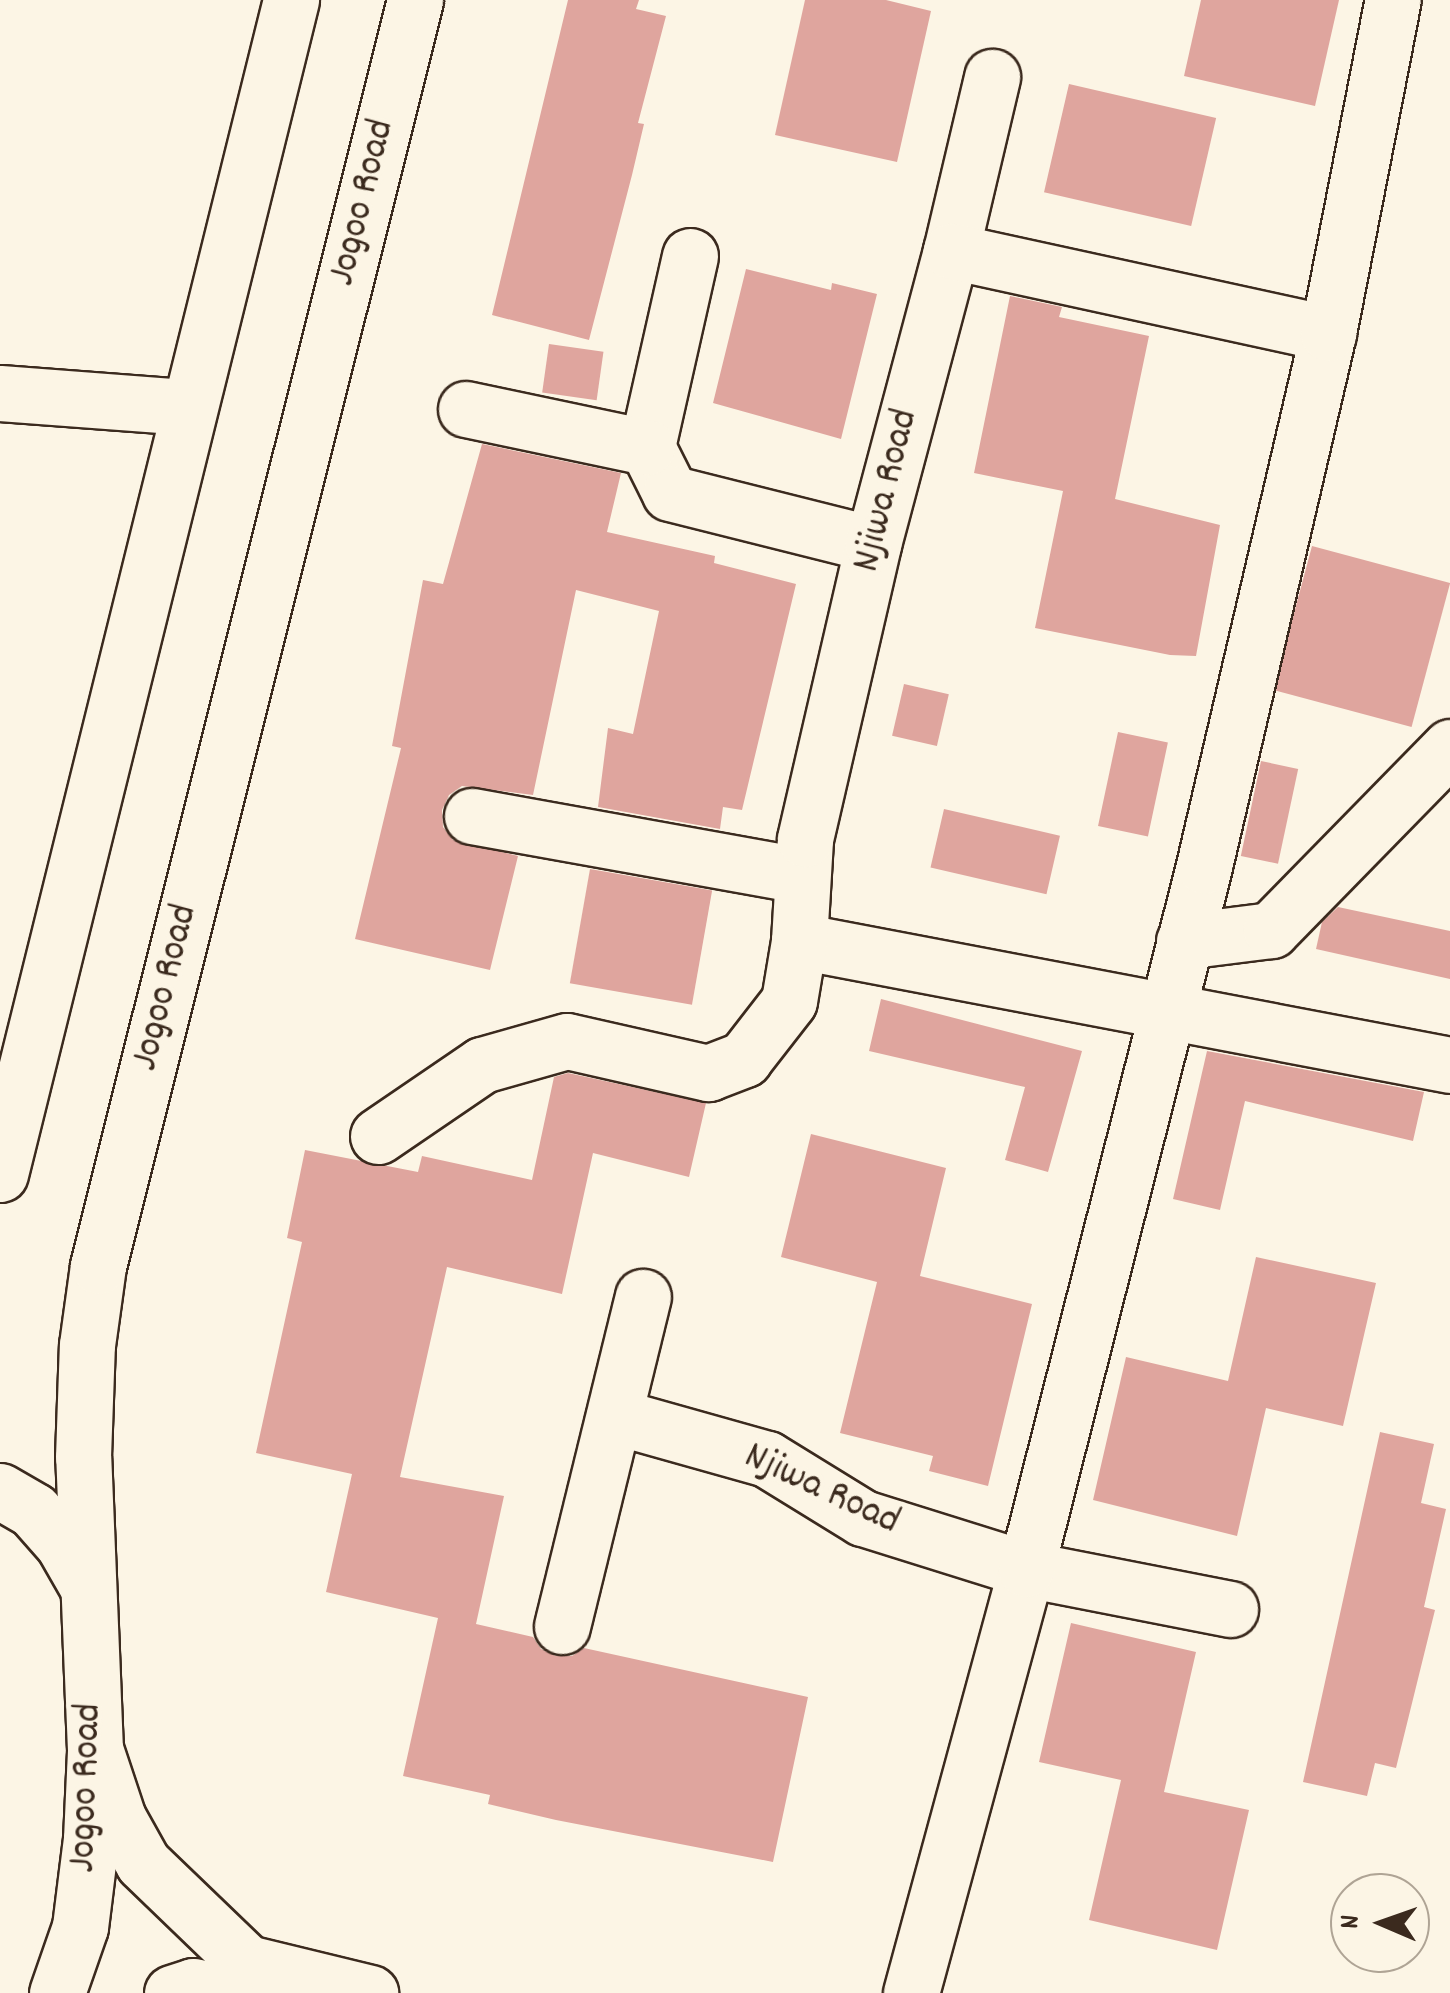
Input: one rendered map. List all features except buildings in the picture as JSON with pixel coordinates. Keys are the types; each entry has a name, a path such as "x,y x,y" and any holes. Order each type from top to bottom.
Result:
{"street":[{"path":"0,1174 109,748 187,407 291,0"},
{"name":"Jogoo Road","path":"57,1993 80,1927 95,1750 83,1457 87,1346 98,1266 416,0"},
{"path":"911,1993 1026,1568 1168,1008 1328,334 1393,0"},
{"name":"Njiwa Road","path":"378,1136 482,1065 567,1041 708,1073 744,1059 789,1002 799,940 805,839 873,544 992,77"},
{"path":"950,250 1328,334"},
{"path":"690,256 647,447 670,493 873,544"},
{"path":"0,393 187,407"},
{"path":"466,409 647,447"},
{"path":"1184,941 1271,930 1450,747"},
{"path":"472,816 801,875"},
{"path":"799,940 1450,1065"},
{"path":"562,1626 643,1297"},
{"name":"Njiwa Road","path":"614,1416 767,1459 863,1518 1026,1568 1230,1609"},
{"path":"0,1491 34,1511 62,1544 87,1586"},
{"path":"95,1750 118,1818 143,1862 247,1963 370,1993"},
{"path":"172,1993 193,1986 225,1993"}]}
